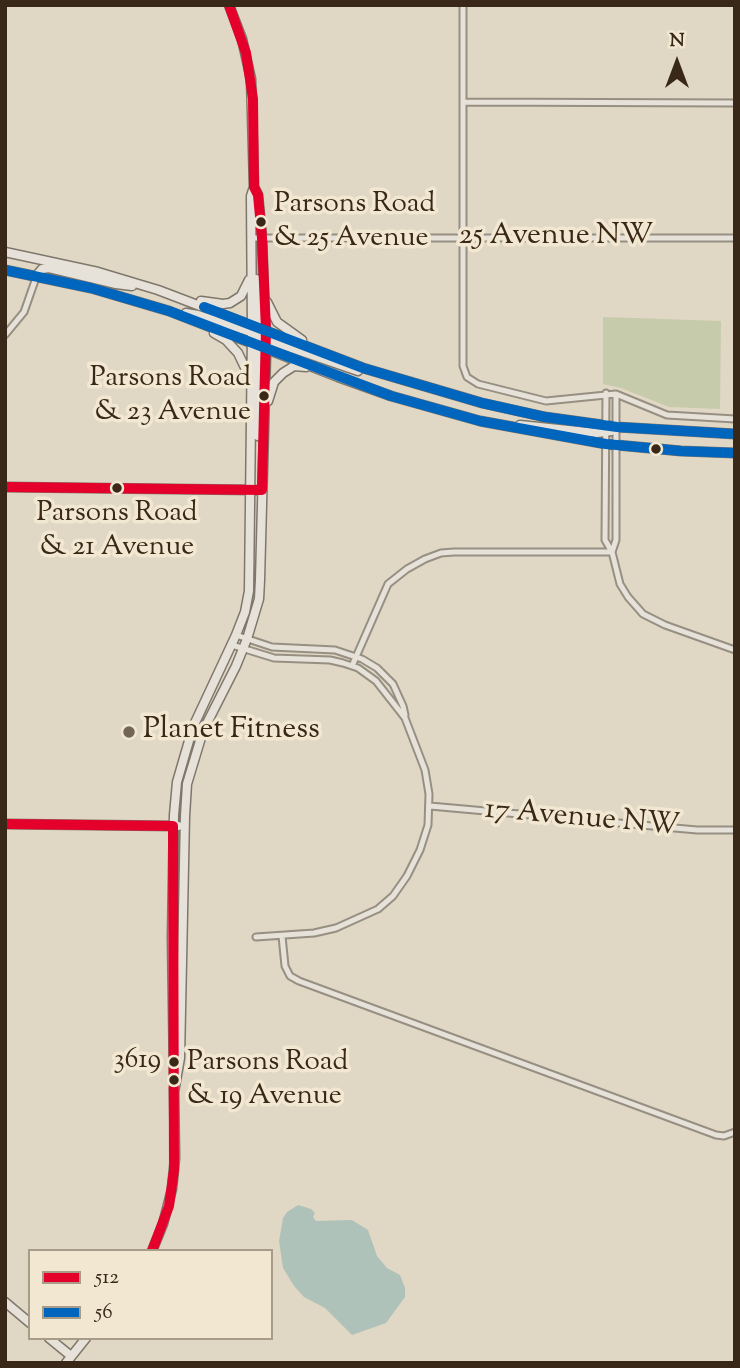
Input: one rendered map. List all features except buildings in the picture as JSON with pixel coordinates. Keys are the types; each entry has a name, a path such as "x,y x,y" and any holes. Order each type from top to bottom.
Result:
{"main road":[{"path":"229,5 242,39 251,79 254,187 251,196 251,260 259,337 250,407"},
{"path":"254,187 258,195 262,238 258,427 263,454"},
{"path":"174,1092 180,1058 187,784 203,731 243,649 259,599 264,412 256,261 251,241"},
{"path":"5,252 98,272 209,303 230,303 239,298 246,288 251,260"},
{"path":"37,275 42,269 49,268 116,285 153,288 259,337 312,368 391,396 493,423 606,435 617,427 735,434"},
{"path":"263,268 268,304 274,318 283,328 308,343 388,377"},
{"path":"5,270 37,275 259,337"},
{"path":"169,311 198,315 352,370 545,417 606,435 616,442 735,453"},
{"path":"153,1249 173,1189 175,1158 172,956 175,791 193,727 232,645 245,612 249,591 249,373 238,353 226,340 188,318"},
{"path":"264,412 274,382 283,373 294,366 312,368"},
{"path":"5,487 262,490"},
{"path":"5,824 184,826"},
{"path":"5,1302 28,1321"},
{"path":"51,1340 69,1360 84,1340"}],"street":[{"path":"463,5 463,366 467,377 478,384 546,401 606,393 616,394 667,415 735,419"},
{"path":"463,102 735,103"},
{"name":"25 Avenue NW","path":"251,241 262,238 735,238"},
{"path":"5,335 24,312 37,275"},
{"path":"606,393 605,540 612,552 620,583 643,614 665,625 735,650"},
{"path":"612,552 616,540 616,394"},
{"path":"352,666 388,584 425,559 454,552 612,552"},
{"path":"236,635 272,647 335,650 356,656 377,668 393,684 403,706 425,770 430,806 426,834 419,854 407,876 386,902 360,919 336,928 256,937"},
{"path":"232,645 274,659 330,660 352,666 376,681 405,718"},
{"name":"17 Avenue NW","path":"430,806 696,830 735,830"},
{"path":"282,936 285,965 290,976 299,981 716,1135 724,1136 735,1132"}],"green space":[{"path":"603,317 721,321 720,409 669,407 621,388 603,384"}],"shaded area":[{"path":"298,1205 311,1209 315,1213 313,1217 316,1221 352,1220 368,1230 377,1256 387,1268 400,1275 405,1288 405,1297 386,1323 352,1335 325,1308 304,1297 294,1286 283,1268 279,1241 283,1218"}],"transit line":[{"name":"512","path":"5,487 262,490 266,330 262,238 258,195 254,187 253,99 246,53 229,5"},
{"name":"56","path":"5,270 91,288 169,311 391,396 480,421 606,444 735,453"},
{"name":"56","path":"204,307 363,368 482,403 545,417 617,427 735,434"},
{"name":"512","path":"5,824 173,826 174,1170 169,1206 153,1249"}],"place":[{"name":"Parsons Road & 25 Avenue","path":"261,222"},
{"name":"Parsons Road & 23 Avenue","path":"264,396"},
{"name":"Parsons Road & 21 Avenue","path":"117,488"},
{"name":"Planet Fitness","path":"129,732"},
{"name":"3619","path":"174,1062"},
{"name":"Parsons Road & 19 Avenue","path":"174,1080"}]}
